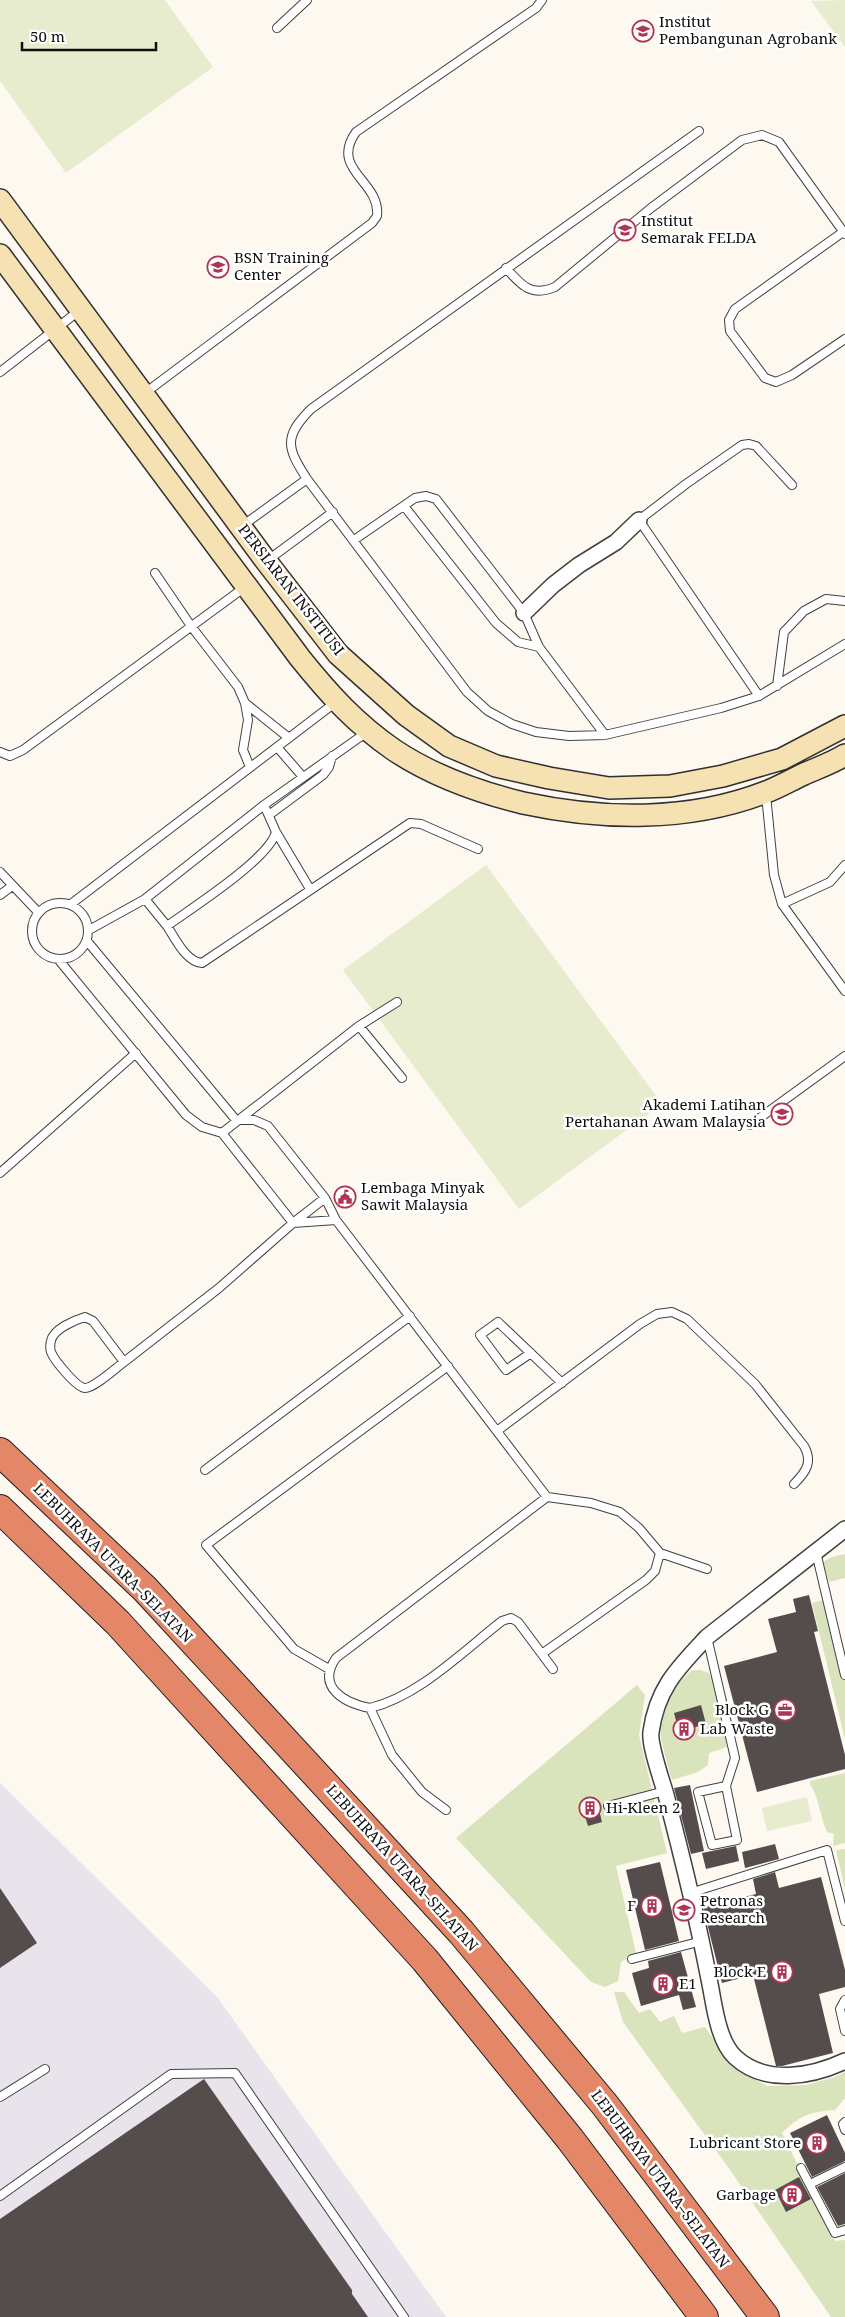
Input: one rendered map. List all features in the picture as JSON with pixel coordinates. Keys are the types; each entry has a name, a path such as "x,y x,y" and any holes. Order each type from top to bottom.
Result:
{"highway":[{"name":"LEBUHRAYA UTARA–SELATAN","path":"0,1452 145,1589 462,1932 605,2105 765,2317"},
{"path":"0,1509 118,1623 425,1960 570,2139 704,2317"}],"street":[{"name":"PERSIARAN INSTITUSI","path":"0,200 266,561 338,654 406,715 448,746 496,766 549,778 609,788 670,786 723,776 782,759 845,726"},
{"name":"PERSIARAN INSTITUSI","path":"2,260 55,328 246,586 336,702 368,731 396,751 445,778 493,796 548,808 606,815 664,814 727,803 765,792 845,755"},
{"path":"524,613 553,586 579,565 616,542 639,520"},
{"path":"845,1528 707,1637 692,1653 660,1694 651,1735 702,1941 719,2028 734,2056 756,2072 781,2077 814,2071 845,2061"}],"lane":[{"path":"277,28 307,0"},
{"path":"143,394 372,223 377,216 376,200 349,159 347,149 356,132 536,8 542,0"},
{"path":"699,131 311,409 292,432 291,447 296,462 307,479 467,692 488,711 512,724 536,732 569,736 605,736 721,708 759,696 845,644"},
{"path":"506,268 529,290 543,292 555,287 651,208 742,140 762,135 779,142 844,233 735,309 729,320 730,331 765,378 776,382 792,376 845,339"},
{"path":"0,372 80,310"},
{"path":"759,696 639,520 742,445 756,446 792,485"},
{"path":"242,526 307,479"},
{"path":"354,540 415,498 426,496 436,499 524,613 539,647 605,736"},
{"path":"404,506 496,623 518,642 539,647"},
{"path":"266,561 333,512"},
{"path":"155,573 191,626 238,687 245,703 248,720 243,750 250,767"},
{"path":"0,752 10,756 23,750 246,586"},
{"path":"777,686 784,632 804,610 826,600 845,601"},
{"path":"71,904 336,702"},
{"path":"245,703 289,738"},
{"path":"89,930 145,899 264,805 368,731"},
{"path":"277,747 304,777"},
{"path":"269,815 323,776 329,767 332,756"},
{"path":"765,792 774,874 782,904 845,991"},
{"path":"264,805 276,832 310,888"},
{"path":"145,899 187,955 196,963 202,963 310,888 410,823 421,824 478,849"},
{"path":"167,926 258,858 274,841 276,832"},
{"path":"782,904 830,882 845,865"},
{"path":"0,872 38,912"},
{"path":"0,895 12,886"},
{"path":"58,959 76,955 87,940 89,930 84,914 71,904 54,903 38,912 32,927 34,942 44,954 58,959 186,1114 202,1127 222,1133 293,1223"},
{"path":"87,940 236,1120"},
{"path":"222,1133 236,1120 360,1026 397,1002"},
{"path":"360,1026 402,1078"},
{"path":"0,1173 136,1053"},
{"path":"750,1125 845,1056"},
{"path":"236,1120 254,1120 268,1126 325,1198 336,1220 547,1497 591,1503 620,1512 639,1528 660,1553 708,1569"},
{"path":"124,1362 93,1321 85,1317 73,1320 52,1336 50,1342 51,1352 77,1386 84,1388 91,1386 124,1362 219,1288 293,1223 325,1198"},
{"path":"293,1223 336,1220"},
{"path":"497,1431 640,1324 657,1314 672,1312 687,1319 755,1384 804,1446 808,1454 809,1463 804,1474 794,1484"},
{"path":"205,1470 410,1316"},
{"path":"530,1353 506,1370 480,1335 498,1322 562,1383"},
{"path":"329,1669 294,1649 206,1545 448,1366"},
{"path":"547,1497 336,1658 329,1669 330,1681 336,1692 355,1706 370,1708 388,1704 417,1687 502,1621 511,1618 518,1622 554,1669"},
{"path":"816,1552 845,1676"},
{"path":"543,1653 646,1580 655,1571 660,1553"},
{"path":"707,1637 735,1758 726,1786 738,1840 712,1845 698,1792 726,1786"},
{"path":"370,1708 392,1755 422,1792 446,1810"},
{"path":"608,1806 665,1791"},
{"path":"690,1893 826,1850 845,1921"},
{"path":"632,1959 702,1941"},
{"path":"845,2000 840,2009 845,2031"},
{"path":"0,2097 45,2069"},
{"path":"0,2196 171,2074 234,2073 404,2317"},
{"path":"845,2122 843,2124 845,2130"},
{"path":"810,2184 845,2166"},
{"path":"801,2168 835,2233 845,2230"}],"shaded area":[{"path":"0,1783 217,1997 446,2317 0,2317"}],"green space":[{"path":"0,0 165,0 213,67 66,173 0,81"},
{"path":"845,0 845,47 811,1"},
{"path":"486,865 662,1104 519,1209 343,970"},
{"path":"845,1554 845,1578 829,1582 823,1562 832,1557"},
{"path":"831,1598 845,1654 845,1739 812,1603"},
{"path":"692,1670 709,1673 714,1684 727,1747 709,1753 708,1765 698,1772 672,1780 663,1747 660,1721 668,1697"},
{"path":"637,1685 645,1695 639,1735 667,1853 616,1866 636,1953 621,1962 618,1981 605,1987 591,1982 456,1838"},
{"path":"845,1773 845,1843 833,1846 834,1834 827,1832 810,1781"},
{"path":"807,1797 812,1821 767,1831 762,1808"},
{"path":"845,1849 845,1890 836,1850"},
{"path":"614,1992 624,1992 639,2013 650,2009 660,2022 674,2016 682,2033 705,2027 734,2068 767,2086 806,2085 835,2077 845,2072 845,2098 835,2110 819,2112 800,2118 782,2133 835,2241 845,2240 845,2317 831,2317 728,2167 623,2022"}],"building":[{"name":"Block G","path":"809,1595 818,1631 814,1632 845,1755 845,1769 757,1792 724,1666 777,1652 768,1619 796,1612 793,1599"},
{"path":"701,1705 706,1724 679,1732 674,1713"},
{"path":"690,1785 704,1851 691,1854 674,1788"},
{"path":"597,1802 602,1822 588,1826 582,1806"},
{"path":"775,1844 779,1859 745,1868 742,1852"},
{"path":"736,1846 739,1861 706,1869 702,1853"},
{"name":"F","path":"660,1862 679,1941 645,1950 626,1870"},
{"name":"Block E","path":"775,1872 779,1888 821,1877 845,1970 845,1987 819,1994 833,2053 782,2066 776,2066 753,1975 722,1983 703,1907 756,1894 753,1879"},
{"path":"0,1888 37,1943 0,1968"},
{"name":"E1","path":"681,1952 696,2007 683,2010 679,1995 641,2006 632,1973 649,1968 648,1961"},
{"path":"204,2079 352,2290 352,2294 368,2317 0,2317 0,2219"},
{"name":"Lubricant Store","path":"827,2115 845,2153 845,2161 812,2177 790,2133"},
{"path":"845,2173 845,2224 838,2226 817,2187"},
{"name":"Garbage","path":"799,2177 811,2199 786,2212 775,2190"}],"place":[{"name":"Institut Pembangunan Agrobank","path":"643,31"},
{"name":"Institut Semarak FELDA","path":"625,230"},
{"name":"BSN Training Center","path":"218,267"},
{"name":"Akademi Latihan Pertahanan Awam Malaysia","path":"782,1114"},
{"name":"Lembaga Minyak Sawit Malaysia","path":"345,1197"},
{"name":"Block G","path":"785,1710"},
{"name":"Lab Waste","path":"684,1729"},
{"name":"Hi-Kleen 2","path":"590,1808"},
{"name":"F","path":"652,1906"},
{"name":"Petronas Research","path":"684,1910"},
{"name":"Block E","path":"782,1972"},
{"name":"E1","path":"663,1984"},
{"name":"Lubricant Store","path":"817,2143"},
{"name":"Garbage","path":"792,2195"}]}
